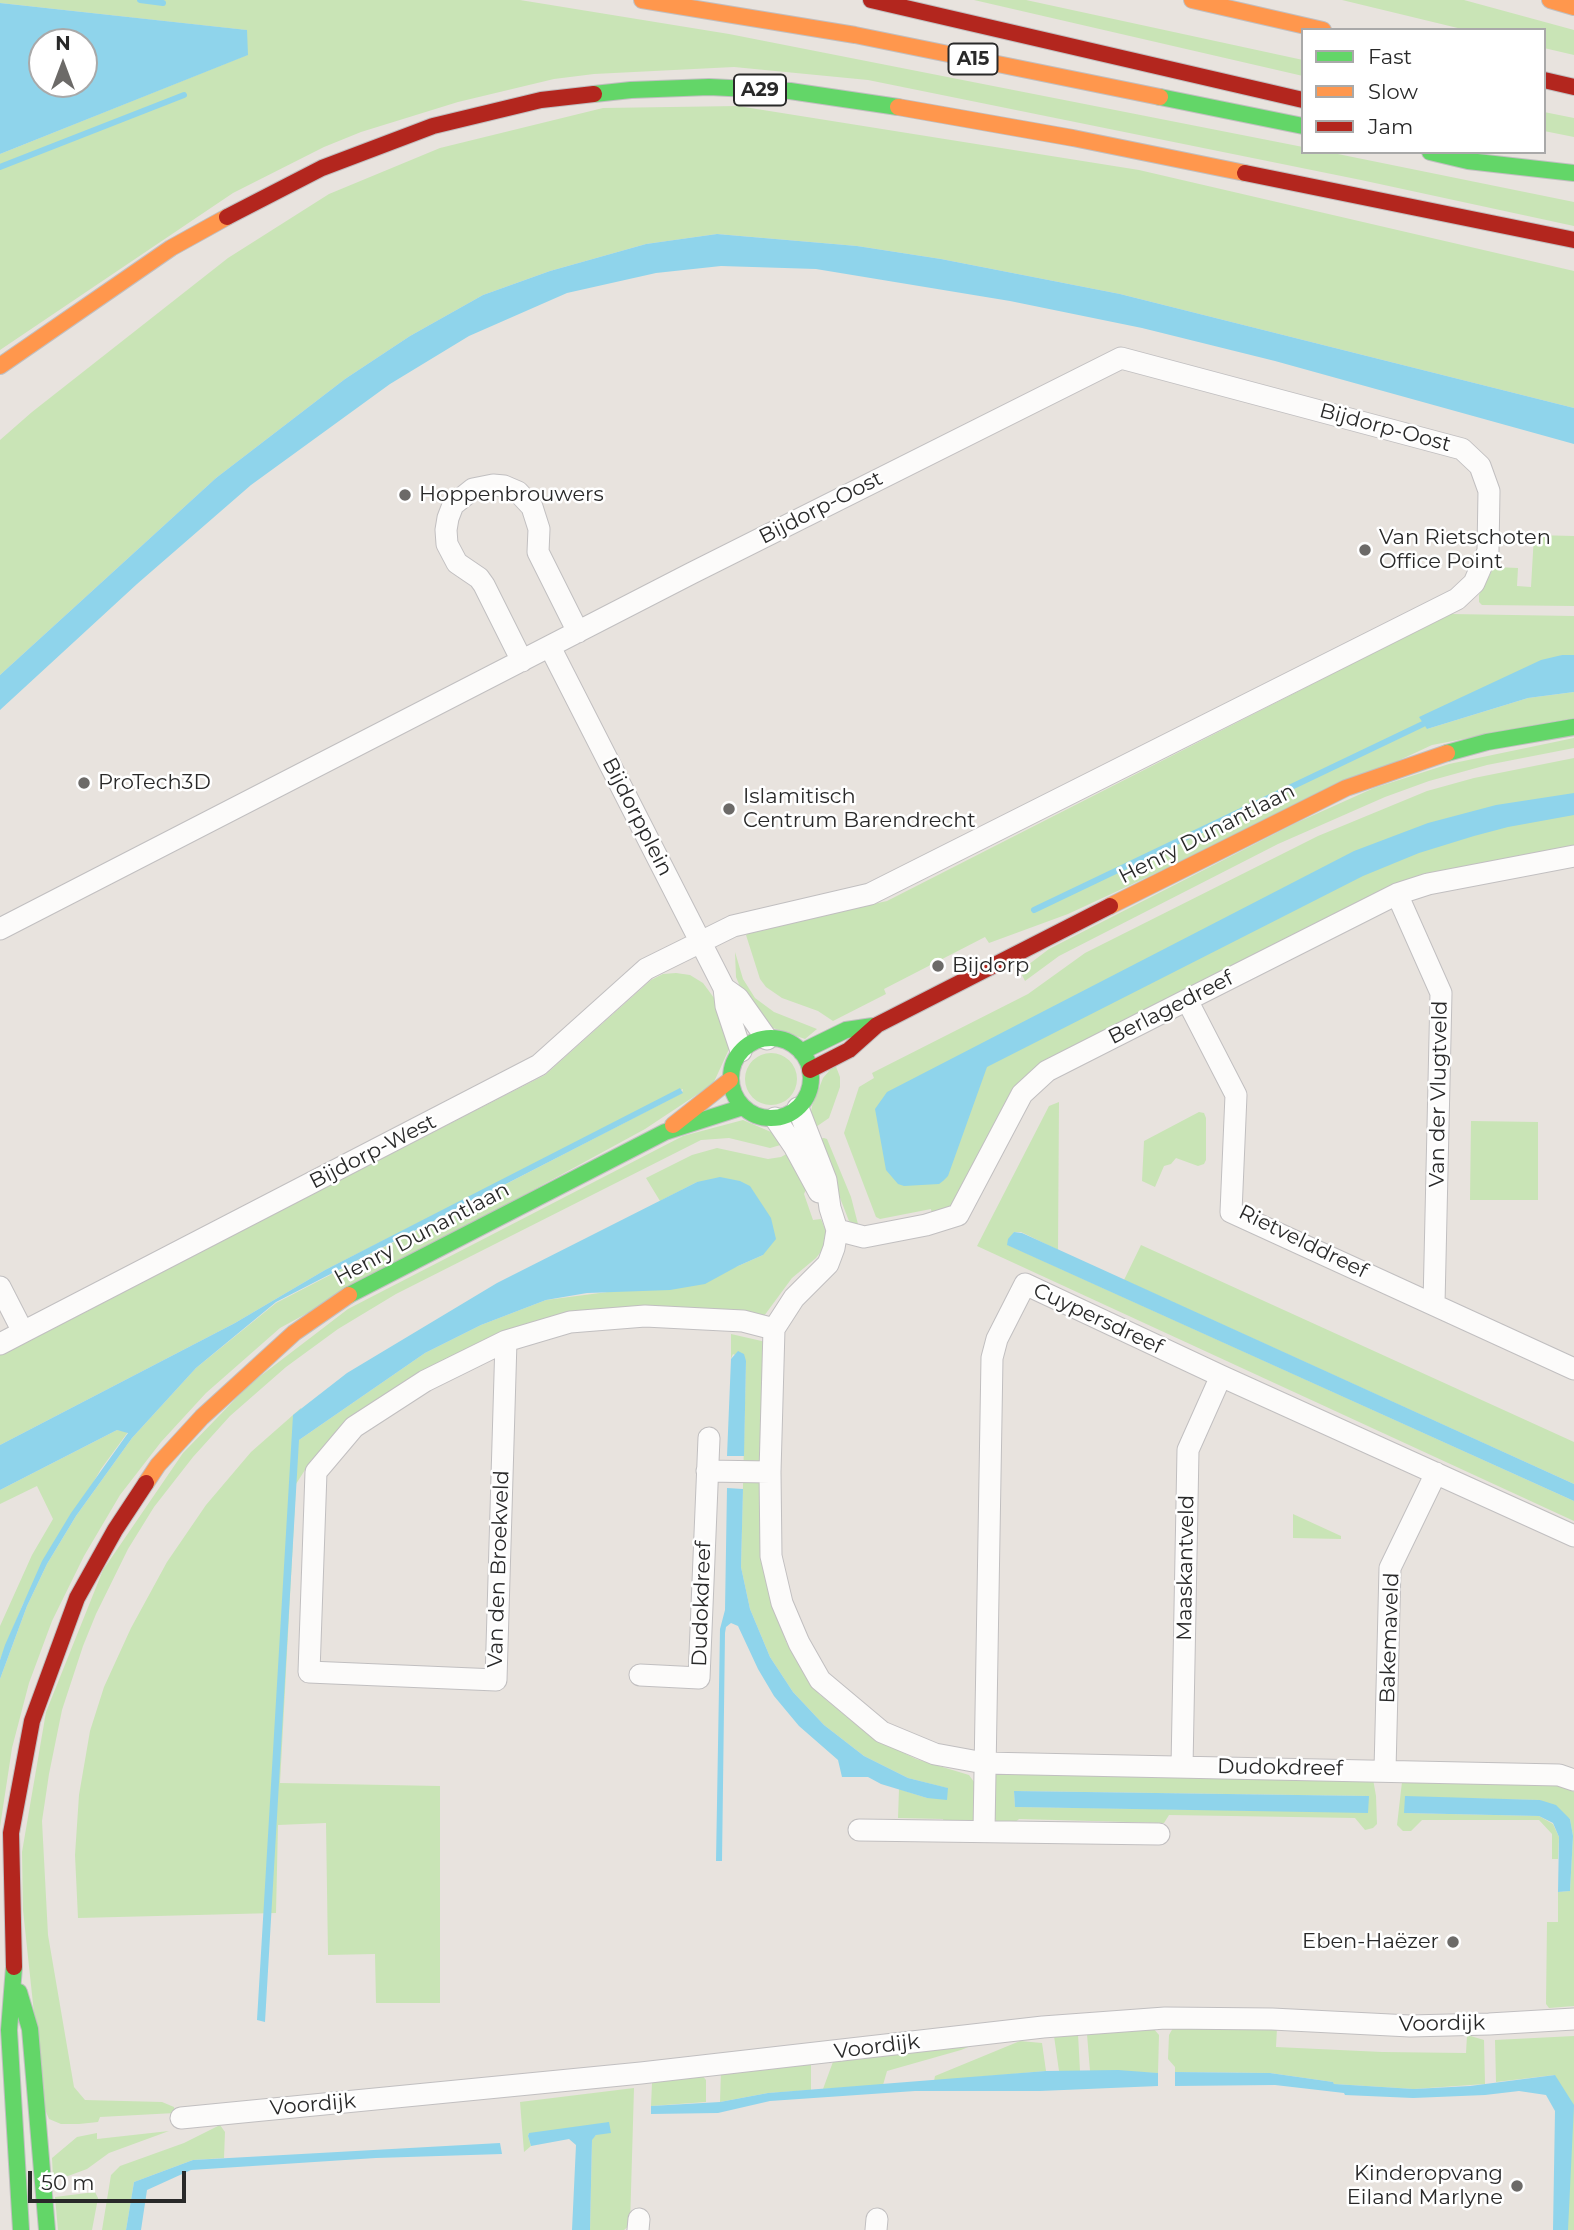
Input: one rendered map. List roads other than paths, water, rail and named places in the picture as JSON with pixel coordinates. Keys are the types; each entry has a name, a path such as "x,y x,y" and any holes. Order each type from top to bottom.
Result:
{"main road":[{"name":"A15","path":"642,0 855,35 1301,126"},
{"name":"A15","path":"871,0 1301,100"},
{"path":"1192,0 1313,28"},
{"path":"1550,0 1574,7"},
{"path":"1546,80 1574,87"},
{"name":"A29","path":"0,366 171,248 322,168 433,126 541,100 631,90 709,87 790,91 880,104 1073,138 1574,240"},
{"path":"1438,154 1468,161 1574,173"},
{"path":"1536,154 1574,163"},
{"name":"Henry Dunantlaan","path":"810,1070 849,1050 877,1025 1268,825 1346,788 1429,758 1488,742 1574,727"},
{"name":"Henry Dunantlaan","path":"801,1052 846,1030 877,1025"},
{"path":"767,1039 789,1042 801,1052 810,1070 809,1090 798,1108 775,1118 763,1118 743,1107 734,1095 730,1080 733,1064 741,1051 753,1042 767,1039"},
{"path":"665,1132 730,1080"},
{"path":"665,1132 743,1107"},
{"name":"Henry Dunantlaan","path":"14,1976 11,1833 32,1721 77,1598 115,1530 158,1465 202,1417 249,1372 294,1334 359,1288 665,1132"},
{"path":"14,1976 9,2030 7,2132 8,2157 21,2230"},
{"path":"14,1976 30,2029 47,2230"}],"street":[{"name":"Bijdorp-Oost","path":"550,647 1121,358 1462,449 1480,466 1489,491 1488,551 1474,583 1457,599 870,894 733,926 702,942"},
{"path":"522,661 484,585 479,578 457,563 447,544 446,530 453,505 473,489 504,486 517,492 532,507 539,528 538,552 578,632"},
{"path":"0,929 550,647"},
{"name":"Bijdorpplein","path":"550,647 724,988 726,1006 741,1051"},
{"name":"Berlagedreef","path":"837,1230 864,1237 926,1226 958,1215 1022,1094 1047,1071 1397,894 1428,884 1574,856"},
{"name":"Van der Vlugtveld","path":"1397,894 1441,993 1434,1304"},
{"name":"Bijdorp-West","path":"0,1344 539,1065 646,969 702,942"},
{"name":"Bijdorpplein","path":"724,988 737,998 767,1039"},
{"name":"Rietvelddreef","path":"1187,1000 1236,1095 1231,1212 1574,1369"},
{"path":"774,1329 794,1298 828,1264 837,1230 825,1180 798,1108"},
{"path":"775,1118 830,1208"},
{"name":"Cuypersdreef","path":"984,1763 992,1358 997,1339 1026,1284 1221,1376 1574,1536"},
{"path":"0,1287 23,1332"},
{"name":"Van den Broekveld","path":"506,1341 496,1680 309,1672 316,1472 354,1427 425,1381 506,1341 570,1322 645,1315 743,1321 774,1329"},
{"name":"Dudokdreef","path":"774,1329 770,1472 771,1556 782,1603 799,1643 820,1680 882,1732 935,1754 984,1763 1559,1775 1574,1780"},
{"name":"Maaskantveld","path":"1182,1767 1188,1450 1221,1376"},
{"name":"Dudokdreef","path":"640,1675 699,1678 709,1438"},
{"path":"707,1471 770,1472"},
{"name":"Bakemaveld","path":"1385,1770 1390,1568 1436,1473"},
{"path":"984,1763 984,1831"},
{"path":"859,1829 1159,1835"},
{"name":"Voordijk","path":"181,2118 641,2073 1043,2027 1165,2018 1272,2019 1410,2026 1574,2019"},
{"path":"7,2132 40,2140"},
{"path":"8,2157 40,2140"}],"water":[{"path":"0,3 247,30 248,55 0,154"},
{"path":"717,234 857,246 941,259 1120,294 1574,408 1574,444 1275,361 1142,328 1010,301 816,269 721,266 656,273 567,293 469,336 390,384 251,485 137,584 0,710 0,675 216,478 345,379 410,336 483,295 550,271 646,244"},
{"path":"1574,655 1574,692 1528,698 1427,729 1419,717 1541,660"},
{"path":"1574,793 1574,815 1474,836 1419,853 1363,876 987,1067 948,1176 939,1184 904,1186 898,1184 886,1170 875,1109 887,1092 1354,851 1428,823 1496,805"},
{"path":"680,1088 683,1093 276,1302 196,1368 132,1438 76,1516 47,1564 27,1606 0,1679 0,1660 5,1645 42,1561 71,1513 128,1433 117,1430 0,1490 0,1445 235,1323 325,1270"},
{"path":"720,1177 750,1186 771,1218 776,1239 763,1255 705,1284 670,1290 587,1293 546,1300 481,1325 425,1353 299,1440 265,2022 257,2020 293,1415 347,1373 497,1283 697,1182"},
{"path":"1014,1232 1022,1233 1574,1484 1574,1501 1007,1245"},
{"path":"738,1351 744,1354 746,1361 744,1456 727,1456 731,1359"},
{"path":"727,1488 743,1489 741,1567 750,1609 770,1657 793,1692 824,1725 864,1756 908,1778 948,1788 947,1800 927,1798 881,1784 868,1777 842,1777 838,1760 799,1726 774,1696 738,1626 731,1623 726,1627 725,1633 722,1861 716,1861 720,1629 725,1610"},
{"path":"1014,1791 1369,1796 1368,1813 1015,1807"},
{"path":"1405,1796 1540,1800 1556,1805 1570,1819 1573,1836 1570,1891 1558,1892 1559,1837 1553,1823 1539,1816 1404,1813"},
{"path":"1118,2070 1158,2073 1158,2086 1040,2091 915,2091 770,2101 718,2113 651,2114 651,2106 720,2102 768,2093 1046,2071"},
{"path":"1175,2072 1270,2073 1334,2084 1414,2089 1470,2086 1555,2075 1574,2105 1568,2230 1553,2230 1555,2111 1546,2095 1519,2091 1413,2098 1345,2095 1275,2085 1175,2086"},
{"path":"609,2122 611,2133 596,2135 592,2140 590,2230 572,2230 576,2145 569,2139 531,2146 529,2133"},
{"path":"500,2143 502,2154 376,2158 191,2170 147,2190 141,2230 126,2230 134,2182 193,2160"}],"waterway":[{"path":"140,0 163,3"},
{"path":"0,167 184,95"},
{"path":"1034,910 1423,724"}],"place":[{"name":"Hoppenbrouwers","path":"405,495"},
{"name":"Van Rietschoten Office Point","path":"1365,550"},
{"name":"ProTech3D","path":"84,783"},
{"name":"Islamitisch Centrum Barendrecht","path":"729,809"},
{"name":"Bijdorp","path":"938,966"},
{"name":"Eben-Haëzer","path":"1453,1942"},
{"name":"Kinderopvang Eiland Marlyne","path":"1517,2186"}]}
